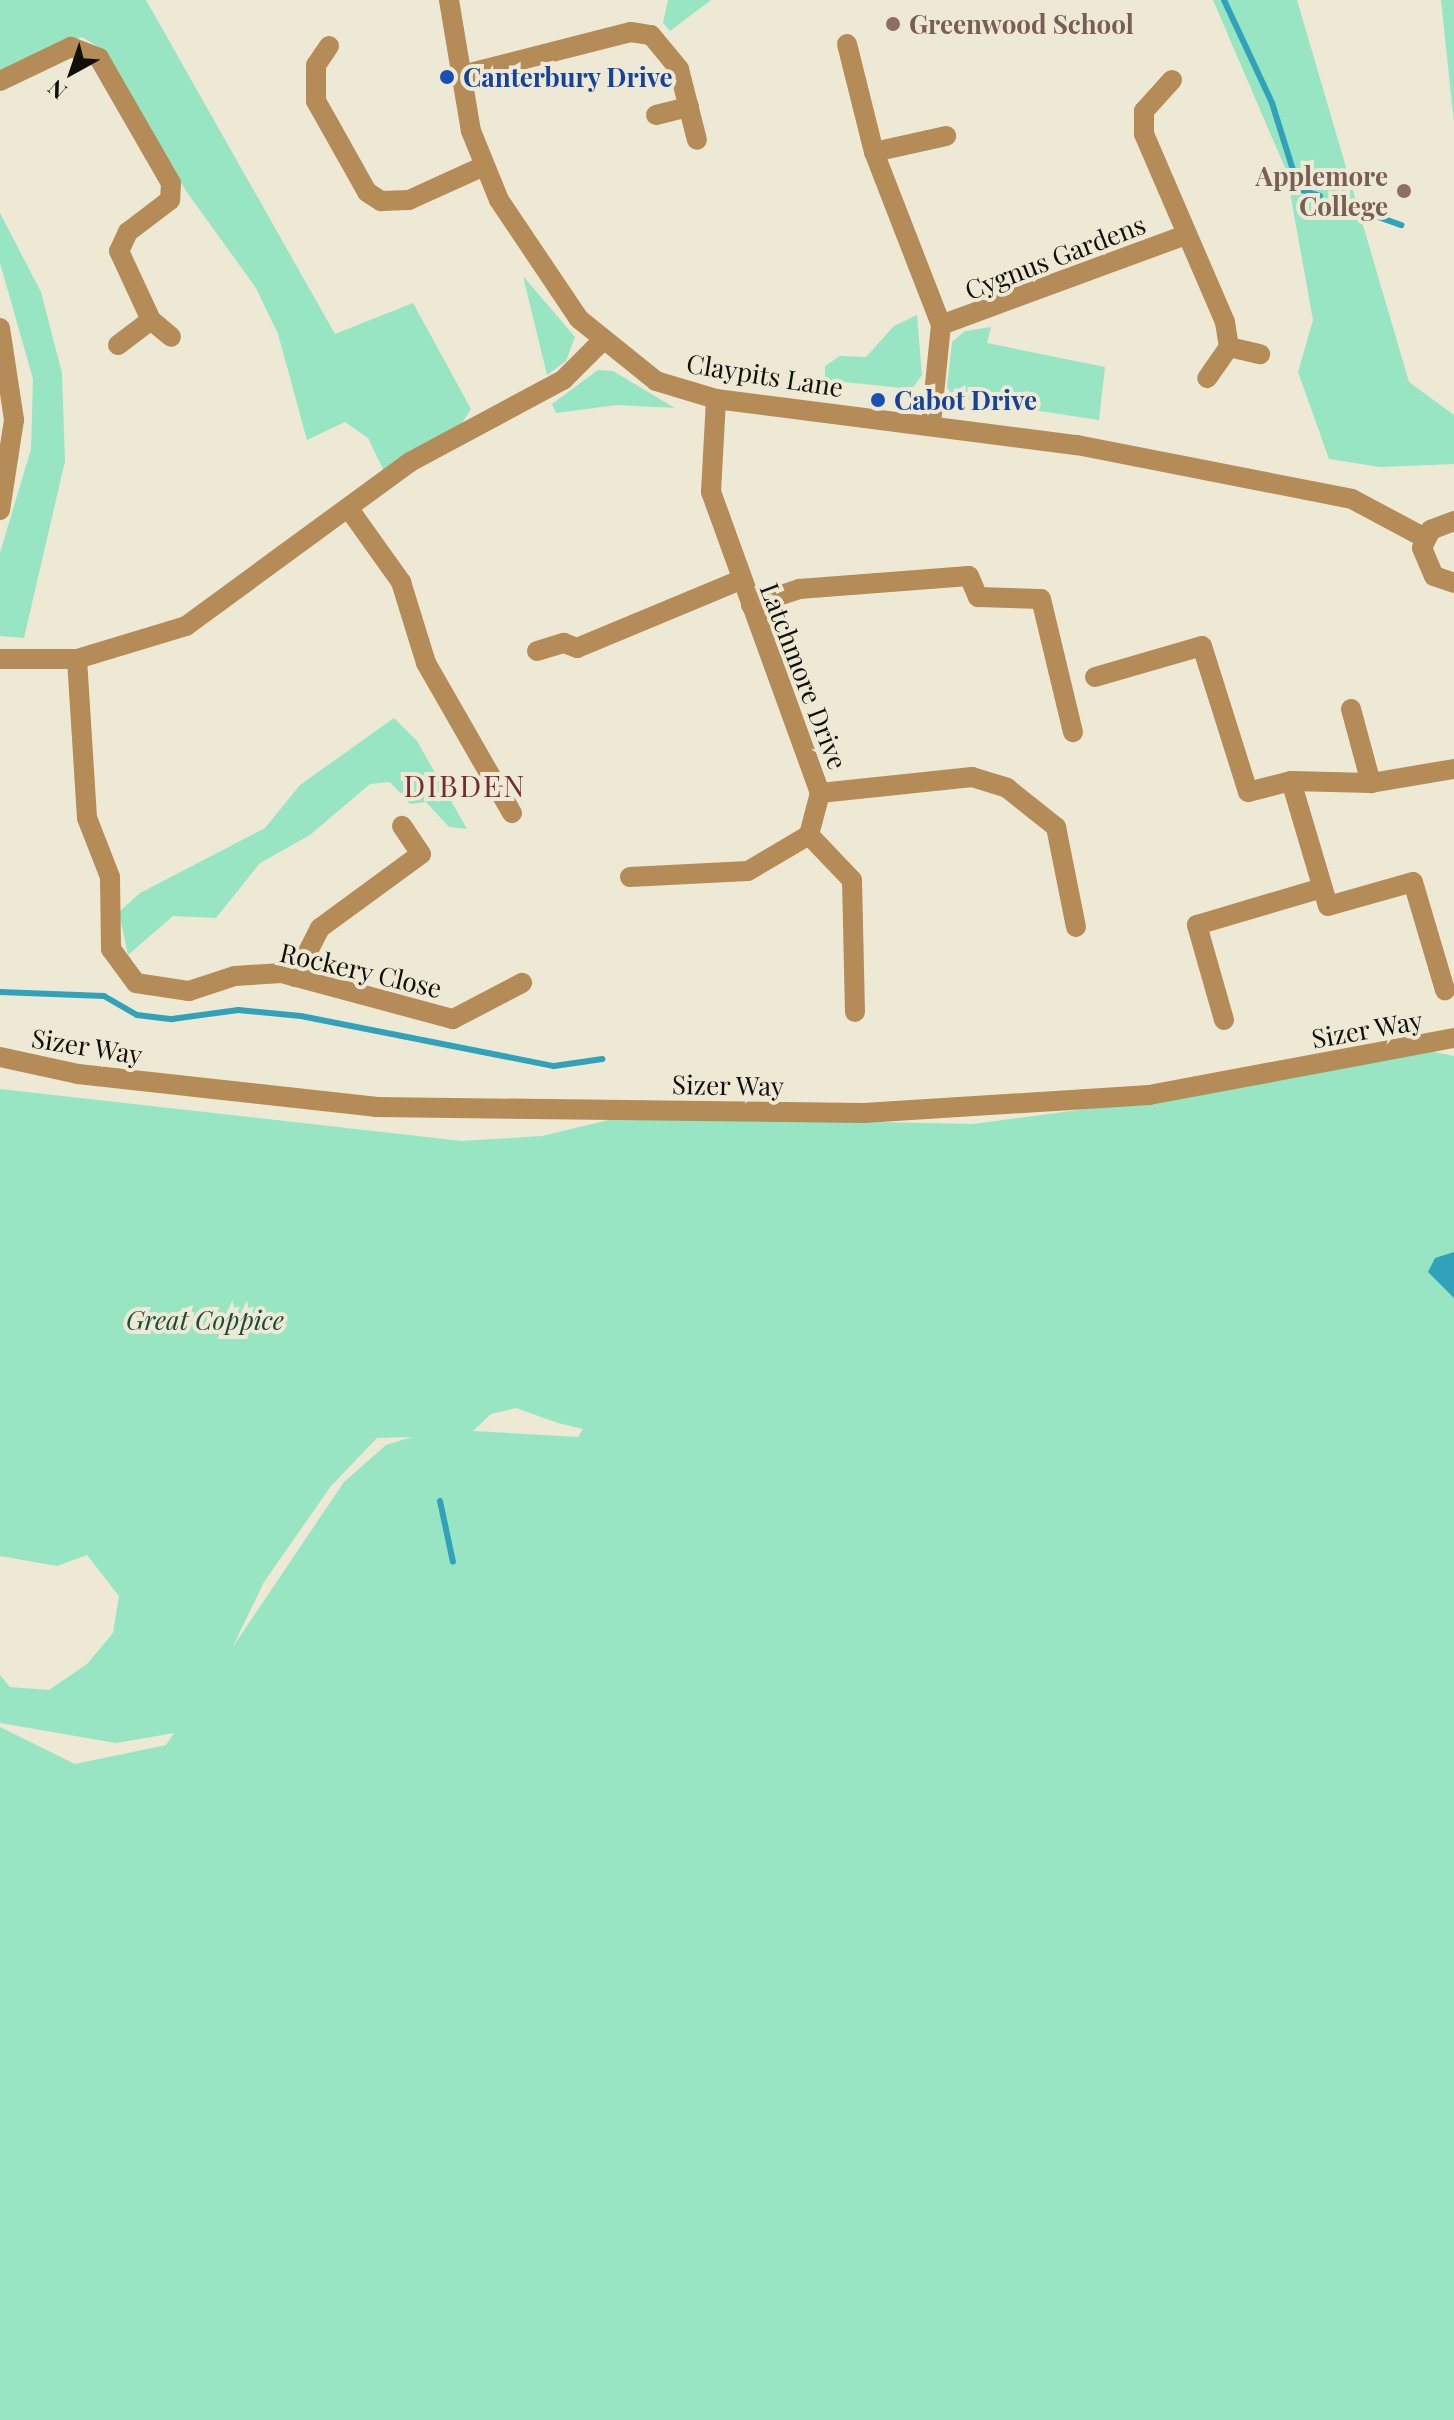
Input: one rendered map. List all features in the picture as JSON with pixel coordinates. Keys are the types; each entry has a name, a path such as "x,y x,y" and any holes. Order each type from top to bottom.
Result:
{"street":[{"name":"Claypits Lane","path":"449,0 462,75 484,166 538,265 602,341 656,381 716,399 931,424 1352,499 1425,538"},
{"path":"462,75 631,32 651,35 672,53 697,140"},
{"path":"847,44 874,152 941,325 931,424"},
{"path":"329,46 317,61 316,101 367,192 409,200 484,166"},
{"path":"0,81 71,47 99,58 171,183 170,200 128,232 119,251 151,320 171,337"},
{"name":"Cygnus Gardens","path":"1172,80 1144,111 1144,134 1225,322 1229,347"},
{"path":"656,115 689,107"},
{"path":"874,152 946,136"},
{"name":"Cygnus Gardens","path":"941,325 1186,235"},
{"path":"118,345 151,320"},
{"path":"0,328 14,420 0,510"},
{"path":"0,659 77,659 186,626 410,462 563,380 602,341"},
{"path":"1207,378 1229,347 1260,354"},
{"name":"Latchmore Drive","path":"716,399 711,492 740,580 820,793 809,835"},
{"path":"349,509 401,582 426,663 512,813"},
{"path":"1454,521 1425,538 1427,568 1454,583"},
{"path":"751,605 799,589 969,576 978,597 1041,599 1073,732"},
{"path":"537,651 564,643 577,648 740,580"},
{"path":"1095,677 1202,646 1248,792 1291,781 1371,783 1454,769"},
{"name":"Rockery Close","path":"77,659 87,818 110,877 111,949 121,970 136,983 189,991 235,976 295,977 453,1019 522,983"},
{"path":"1351,709 1371,783"},
{"path":"820,793 972,777 1007,788 1056,827 1076,927"},
{"path":"1291,781 1325,897"},
{"path":"295,977 320,928 421,854 402,826"},
{"path":"630,877 748,871 809,835 852,880 855,1012"},
{"path":"1224,1020 1197,925 1325,897 1413,882 1445,990"},
{"name":"Sizer Way","path":"0,1057 78,1074 375,1107 864,1113 1149,1095 1454,1038"}],"green space":[{"path":"0,0 146,0 335,334 413,303 471,409 457,431 384,471 368,438 345,422 307,440 278,334 256,288 186,191 100,48 82,37 0,74"},
{"path":"668,0 711,0 670,31 663,23"},
{"path":"1213,0 1297,0 1409,382 1454,415 1454,464 1380,467 1329,459 1298,372 1313,320 1286,170"},
{"path":"1441,0 1454,0 1454,123"},
{"path":"0,213 41,292 62,373 65,461 24,638 0,636 0,553 31,449 33,379 0,263"},
{"path":"523,276 575,337 566,361 547,375"},
{"path":"917,315 922,375 912,389 825,380 825,366 840,356 866,357 894,326"},
{"path":"991,327 987,343 1105,367 1099,420 953,398 947,387 952,342 965,331"},
{"path":"598,370 613,371 675,408 617,405 556,413 552,404"},
{"path":"394,718 417,741 467,829 449,827 426,802 410,804 390,782 370,784 310,835 260,863 216,918 173,916 128,955 119,912 140,893 265,828 300,785"},
{"name":"Great Coppice","path":"1430,1051 1454,1056 1454,2420 0,2420 0,1727 75,1764 166,1745 174,1733 116,1743 0,1723 0,1675 10,1687 49,1690 87,1664 113,1633 119,1596 87,1555 57,1566 0,1556 0,1089 462,1141 542,1136 621,1117 973,1124 1222,1091","holes":["516,1408 558,1423 583,1429 578,1437 473,1431 491,1414","412,1437 386,1445 344,1482 232,1648 264,1582 331,1486 377,1438"]}],"water":[{"path":"1454,1252 1454,1298 1428,1272 1435,1258"}],"waterway":[{"path":"1224,0 1272,103 1299,189 1320,196"},
{"path":"1342,204 1401,225"},
{"path":"0,992 104,996 137,1015 172,1019 238,1010 301,1016 554,1066 602,1059"},
{"path":"440,1501 453,1562"}],"place":[{"name":"Greenwood School","path":"893,24"},
{"name":"Canterbury Drive","path":"447,77"},
{"name":"Applemore College","path":"1404,191"},
{"name":"Cabot Drive","path":"878,400"}],"district":[{"name":"DIBDEN","path":"465,785"}]}
